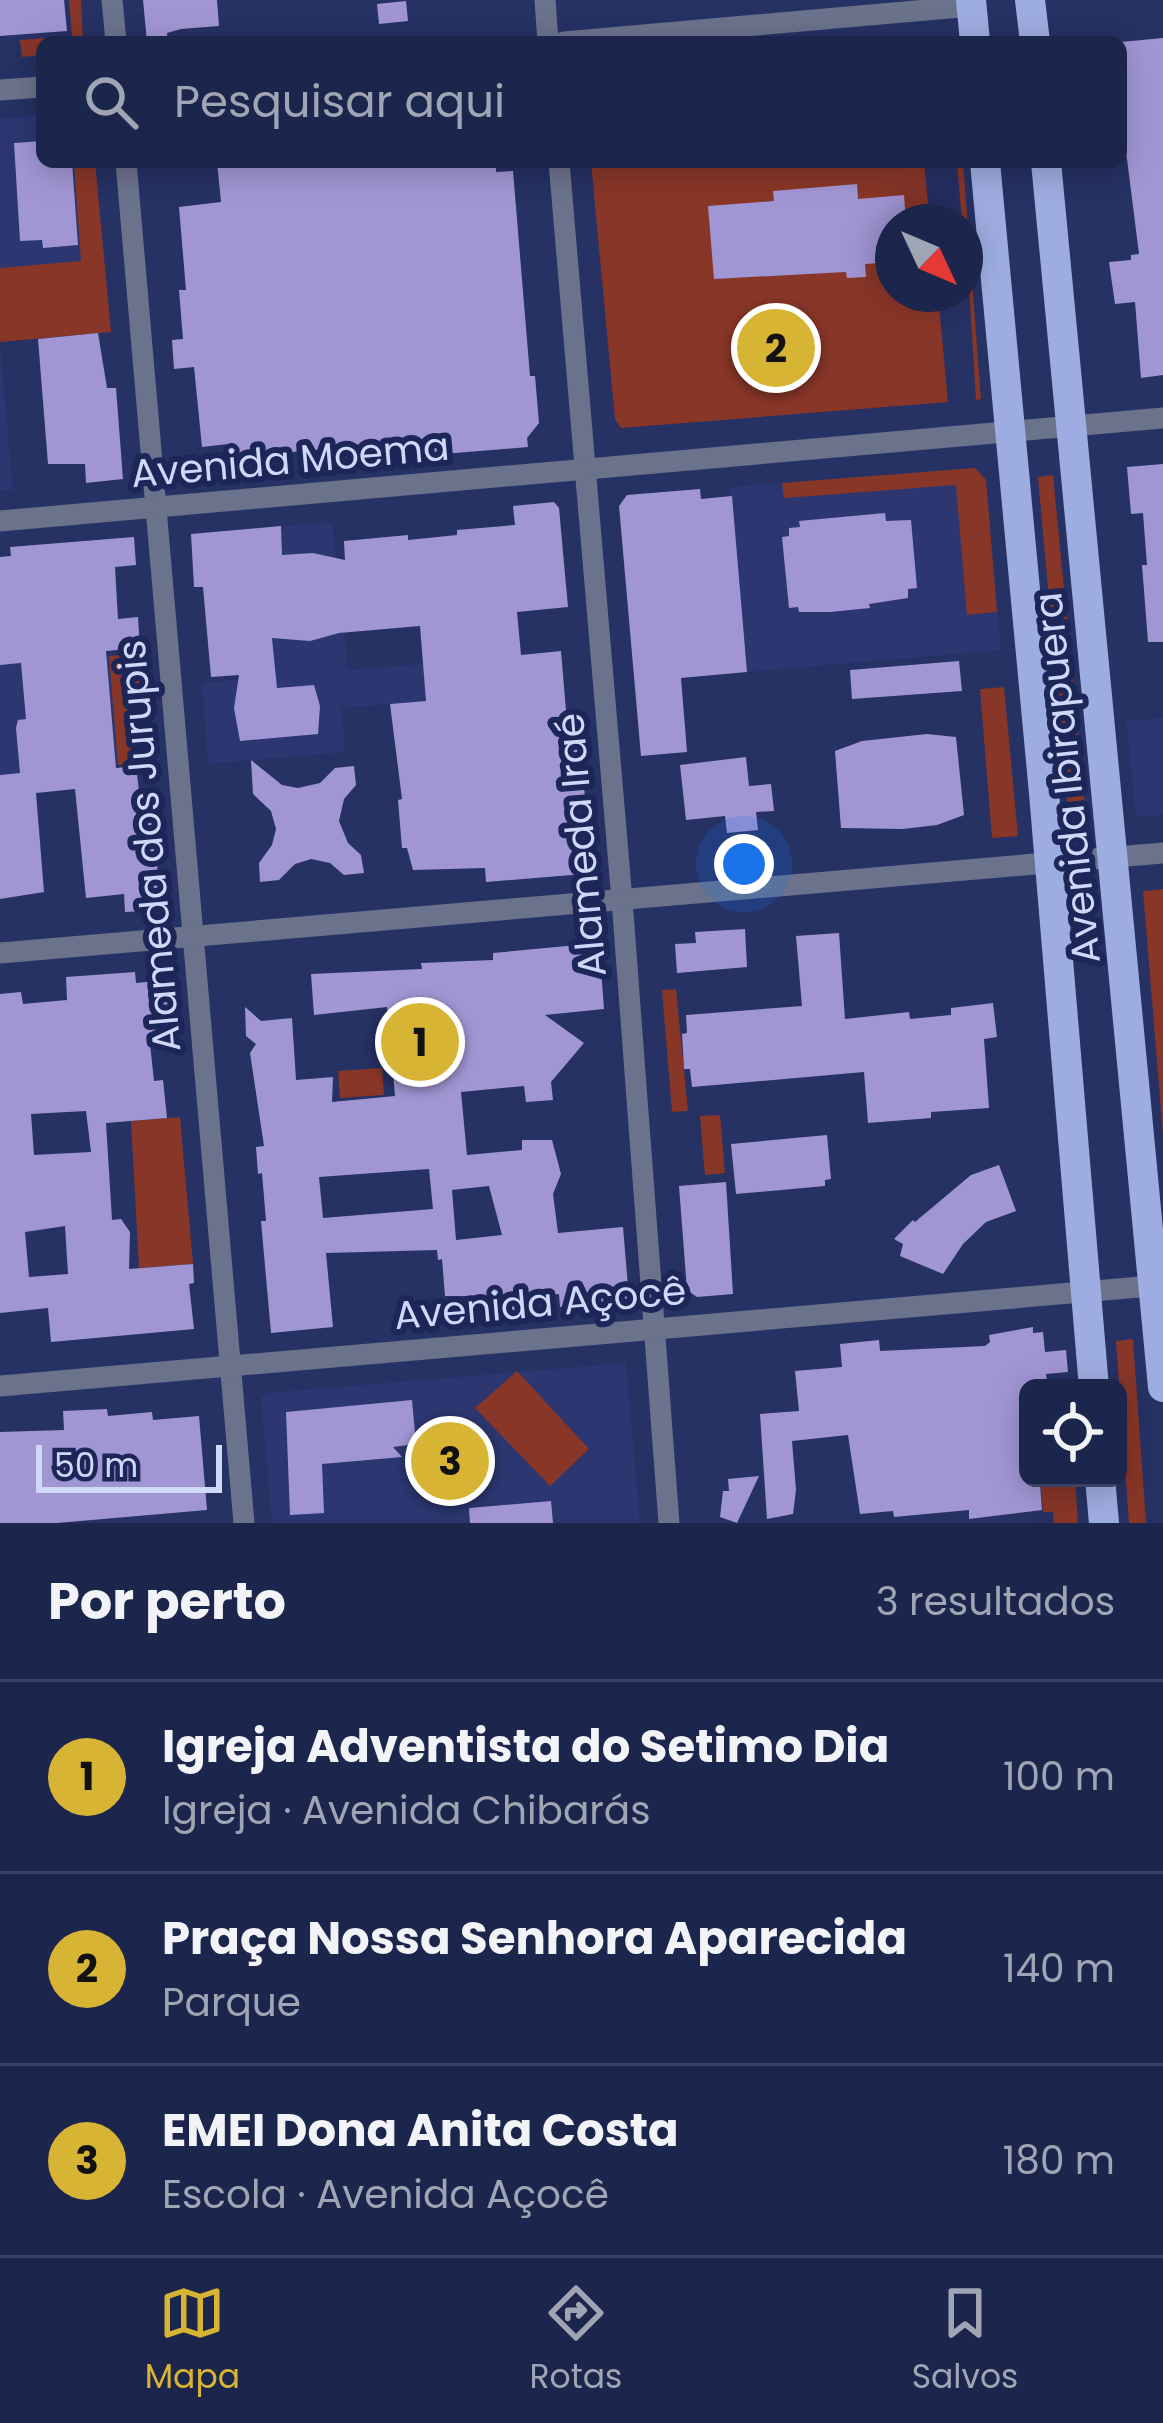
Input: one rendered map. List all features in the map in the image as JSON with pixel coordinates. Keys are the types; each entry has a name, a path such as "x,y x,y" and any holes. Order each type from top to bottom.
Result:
{"main road":[{"path":"1030,0 1034,36"},
{"path":"971,3 974,36"},
{"name":"Avenida Ibirapuera","path":"987,168 1093,1379"},
{"name":"Avenida Ibirapuera","path":"1047,168 1159,1286 1163,1388"},
{"path":"1101,1487 1104,1523"}],"street":[{"path":"112,0 115,36"},
{"path":"545,0 548,36"},
{"path":"627,36 971,3"},
{"path":"0,90 36,87"},
{"name":"Alameda dos Jurupis","path":"127,168 244,1523"},
{"name":"Alameda Iraé","path":"561,168 669,1523"},
{"path":"1010,431 1163,418"},
{"name":"Avenida Moema","path":"0,521 1010,431"},
{"path":"0,953 1163,853"},
{"name":"Avenida Açocê","path":"0,1386 1159,1286"}],"shaded area":[{"path":"69,0 81,0 83,36 72,36"},
{"path":"36,39 36,56 22,57 20,40"},
{"path":"36,116 36,168 96,168 111,332 0,342 0,119"},
{"path":"74,168 96,168 111,332 0,342 0,268 81,261"},
{"path":"592,168 925,168 928,204 875,204 875,312 940,312 948,402 621,428 615,419"},
{"path":"958,168 963,168 966,204 960,204"},
{"path":"971,312 974,312 981,399 976,400"},
{"path":"0,345 13,490 0,491"},
{"path":"975,468 986,480 1001,650 747,672 730,487"},
{"path":"975,468 986,480 997,612 967,615 956,485 784,498 782,483"},
{"path":"1053,475 1085,807 1068,808 1038,477"},
{"path":"332,522 348,670 423,664 426,701 342,708 345,752 208,764 202,683 276,676 261,528"},
{"path":"141,653 149,762 0,775 0,665"},
{"path":"141,653 149,762 118,765 109,656"},
{"path":"1004,687 1018,836 992,838 980,689"},
{"path":"1163,718 1163,815 1136,817 1126,721"},
{"path":"1163,889 1163,1134 1143,891"},
{"path":"676,989 688,1111 672,1112 662,990"},
{"path":"382,1068 384,1095 340,1098 338,1071"},
{"path":"720,1115 725,1173 705,1175 700,1116"},
{"path":"180,1117 193,1264 139,1268 131,1121"},
{"path":"1133,1339 1146,1523 1129,1523 1127,1379 1119,1379 1116,1341"},
{"path":"626,1363 640,1523 272,1523 261,1398 267,1393"},
{"path":"517,1371 589,1449 550,1486 475,1408"},
{"path":"1041,1487 1076,1487 1078,1523 1054,1523 1053,1512 1043,1512"}],"building":[{"path":"0,0 64,0 67,31 0,36"},
{"path":"143,0 217,0 219,26 146,36"},
{"path":"406,1 408,21 379,24 377,4"},
{"path":"1163,38 1163,375 1141,378 1135,302 1115,304 1109,262 1131,260 1131,255 1139,254 1127,159 1127,41"},
{"path":"36,141 36,168 72,168 78,245 43,248 42,240 20,241 14,143"},
{"path":"218,168 513,171 530,376 535,376 539,423 527,438 528,447 369,460 367,446 229,457 228,444 202,447 194,367 174,369 172,340 183,339 179,290 186,290 179,207 221,202"},
{"path":"857,184 858,199 904,195 905,204 875,204 875,263 865,264 866,277 847,278 846,272 714,279 708,206 774,201 773,191"},
{"path":"98,333 107,388 116,388 123,479 86,483 85,464 48,464 38,339"},
{"path":"1163,464 1163,642 1148,642 1143,513 1131,514 1127,467"},
{"path":"700,489 701,499 732,496 747,672 681,678 687,752 641,756 619,506 627,495"},
{"path":"554,502 559,508 568,607 517,612 521,655 561,651 568,734 579,733 585,798 572,799 576,850 589,849 591,866 584,874 486,882 485,868 413,870 407,848 402,848 398,800 402,799 390,704 426,701 420,626 339,633 310,641 272,638 277,688 314,685 320,706 318,734 240,741 234,708 239,675 211,677 203,587 194,587 191,534 281,526 282,555 313,553 345,560 344,541 408,535 408,540 515,525 513,506"},
{"path":"885,513 886,521 911,520 917,588 908,589 908,598 830,612 789,608 782,537 789,536 789,528 800,527 799,521"},
{"path":"134,537 136,565 115,567 118,619 138,617 140,648 106,651 116,768 136,766 141,808 152,807 161,910 125,912 124,894 86,898 75,789 36,793 44,892 0,899 0,775 20,773 16,728 18,720 26,719 21,663 0,665 0,557 11,556 10,547"},
{"path":"959,661 962,691 852,699 850,670"},
{"path":"927,734 956,737 964,815 937,825 903,829 841,828 835,751 862,741"},
{"path":"746,757 749,786 771,784 774,811 756,812 758,830 727,833 725,816 686,820 680,765"},
{"path":"251,760 282,785 298,788 320,783 335,768 354,766 356,785 344,799 339,821 348,843 361,855 364,873 344,875 330,863 311,859 295,864 279,880 260,882 259,863 276,829 271,811 253,794"},
{"path":"745,929 747,967 677,973 675,944 696,943 695,932"},
{"path":"839,933 845,1019 909,1012 910,1019 951,1015 951,1008 993,1003 997,1037 984,1039 989,1108 868,1123 864,1072 692,1087 690,1069 684,1069 686,1015 802,1006 796,936"},
{"path":"599,943 604,1009 545,1015 584,1043 551,1082 553,1100 526,1102 524,1086 461,1092 467,1155 522,1150 522,1140 552,1140 561,1174 553,1194 558,1233 623,1227 629,1298 560,1307 559,1294 517,1298 518,1310 481,1314 479,1296 445,1296 437,1250 326,1253 333,1327 271,1333 261,1221 266,1221 256,1147 264,1146 250,1053 256,1044 246,1036 245,1007 261,1021 292,1018 296,1080 333,1077 332,1102 395,1096 387,1007 314,1015 311,974 422,969 421,963 493,960 493,953","holes":["429,1169 433,1209 323,1218 319,1177","489,1186 502,1235 456,1240 452,1190"]},
{"path":"135,972 136,983 168,980 174,1042 150,1044 154,1081 163,1080 167,1118 106,1123 112,1220 121,1219 130,1232 129,1269 193,1264 194,1283 189,1284 194,1329 51,1342 48,1308 0,1313 0,994 21,992 23,1004 67,1000 66,977","holes":["86,1111 91,1152 34,1155 31,1114","65,1226 68,1274 29,1277 25,1232"]},
{"path":"827,1135 831,1179 825,1180 825,1186 736,1194 731,1144"},
{"path":"999,1165 1016,1211 986,1222 963,1244 943,1274 900,1256 903,1244 894,1239 913,1220 971,1175"},
{"path":"726,1182 733,1294 697,1297 687,1290 679,1186"},
{"path":"1033,1327 1033,1333 1043,1332 1045,1352 1066,1350 1068,1372 1046,1374 1047,1379 1019,1379 1019,1487 1040,1487 1042,1510 969,1519 969,1510 894,1517 893,1511 860,1514 848,1435 792,1441 793,1514 767,1519 760,1414 799,1411 795,1371 842,1367 840,1344 879,1340 880,1351 985,1346 989,1335"},
{"path":"412,1400 416,1444 393,1447 402,1457 322,1464 324,1513 290,1515 286,1412"},
{"path":"107,1409 108,1416 152,1412 153,1420 199,1416 207,1510 0,1523 0,1432 64,1430 63,1411"},
{"path":"759,1476 737,1523 720,1517 728,1479"},
{"path":"551,1501 553,1523 470,1523 469,1508"}],"place":[{"name":"Praça Nossa Senhora Aparecida","path":"776,348"},
{"name":"Igreja Adventista do Setimo Dia","path":"420,1042"},
{"name":"EMEI Dona Anita Costa","path":"450,1461"}]}
